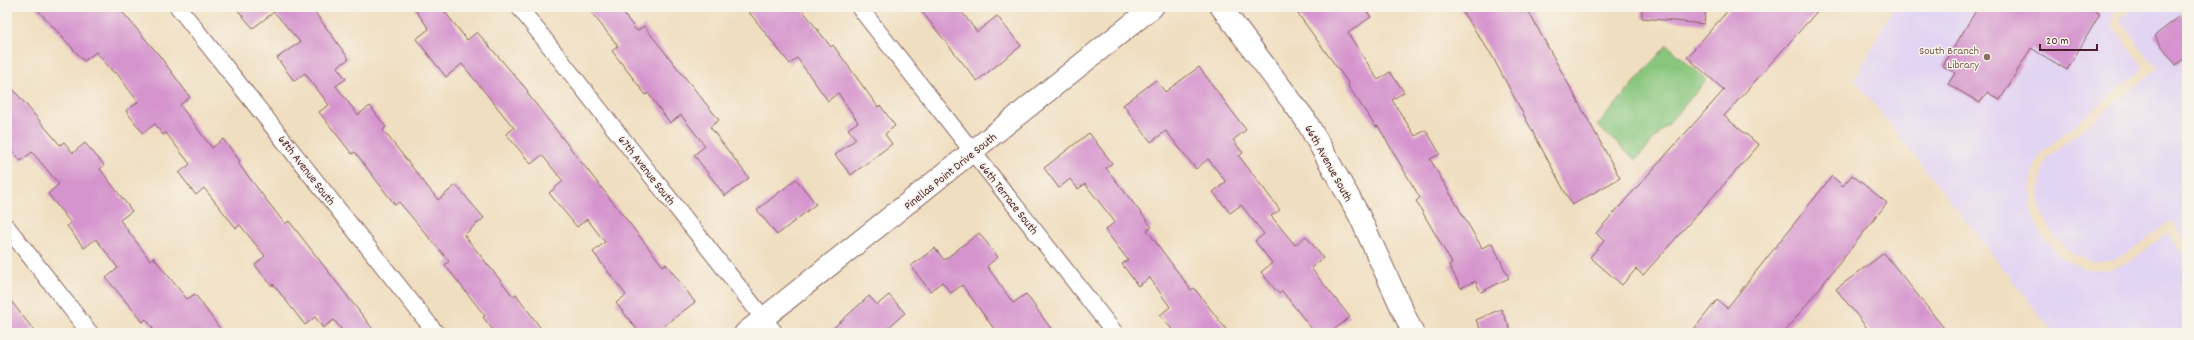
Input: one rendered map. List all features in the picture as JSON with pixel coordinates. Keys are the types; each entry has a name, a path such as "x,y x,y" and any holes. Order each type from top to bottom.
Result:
{"street":[{"name":"68th Avenue South","path":"178,7 436,333"},
{"name":"67th Avenue South","path":"519,7 769,326"},
{"name":"66th Terrace South","path":"859,7 1115,333"},
{"name":"Pinellas Point Drive South","path":"745,333 769,326 973,152 1153,7"},
{"name":"66th Avenue South","path":"1221,7 1305,119 1359,215 1413,333"},
{"path":"7,227 90,333"}],"shaded area":[{"path":"1893,7 2121,7 2114,12 2112,25 2144,68 2040,154 2035,166 2030,189 2032,214 2043,237 2060,256 2084,269 2107,270 2131,261 2168,233 2187,258 2187,333 2054,333 1855,80"},
{"path":"2135,7 2187,7 2187,242 2171,220 2128,253 2109,261 2089,261 2067,250 2051,232 2041,212 2039,190 2044,167 2048,157 2157,69 2119,19"}],"green space":[{"path":"1667,45 1707,80 1636,160 1597,126"}],"building":[{"path":"35,7 118,7 159,55 190,97 180,105 212,148 223,139 240,161 238,163 285,224 289,221 376,333 344,333 334,320 323,328 315,317 305,325 273,284 272,286 255,265 265,256 240,225 236,228 204,188 196,195 179,173 190,164 166,133 163,135 155,124 143,133 126,111 138,102 116,72 114,73 96,52 84,61"},
{"path":"235,7 311,7 349,59 337,67 346,79 336,86 358,115 370,106 386,127 383,130 438,200 456,185 484,218 464,235 513,296 516,294 544,333 495,333 483,317 485,316 445,265 449,261 399,202 395,205 355,152 352,154 319,112 329,105 305,73 294,81 277,58 300,42 274,12 253,28"},
{"path":"413,7 441,7 467,40 477,32 528,91 527,93 663,266 666,264 695,302 655,333 640,333 616,303 626,295 593,252 605,242 587,219 577,227 549,193 563,181 542,155 531,164 506,134 514,128 462,64 446,77 416,39 429,29"},
{"path":"587,7 618,7 637,31 644,26 719,120 710,127 749,178 725,196 694,155 705,146 681,115 670,123 648,93 646,95 612,51 618,46"},
{"path":"745,7 800,7 831,47 833,45 878,107 880,105 895,126 885,134 892,144 851,175 835,155 856,139 848,129 858,122 838,93 828,101 797,58 790,64"},
{"path":"918,7 958,7 977,32 997,16 1021,46 977,81"},
{"path":"1293,7 1364,7 1371,17 1348,33 1378,80 1390,72 1404,92 1392,100 1415,136 1426,130 1440,154 1430,159 1482,248 1492,243 1509,278 1481,292 1475,281 1461,288 1449,265 1452,263 1416,201 1420,198 1378,126 1376,127 1348,86 1349,84"},
{"path":"1459,7 1526,7 1620,178 1572,205 1491,54"},
{"path":"1642,7 1706,7 1704,24 1642,18"},
{"path":"1731,7 1821,7 1724,116 1759,145 1643,275 1636,269 1622,285 1590,257 1604,241 1596,233 1724,90 1687,57"},
{"name":"South Branch Library","path":"1978,7 2089,7 2100,14 2067,70 2031,48 2000,100 1987,92 1980,103 1948,84 1955,73 1943,66"},
{"path":"2187,11 2187,56 2176,65 2154,36"},
{"path":"1199,67 1246,130 1233,140 1243,153 1239,156 1280,210 1271,216 1295,245 1306,236 1323,258 1311,268 1350,317 1330,333 1315,333 1282,291 1279,294 1261,272 1272,263 1255,241 1264,234 1241,205 1230,213 1213,192 1226,182 1208,159 1196,169 1166,131 1151,142 1123,105 1156,80 1165,92"},
{"path":"7,82 60,145 64,142 73,153 85,143 104,165 100,169 132,211 120,220 150,260 153,257 187,299 195,294 223,333 156,333 146,319 143,322 106,278 118,268 96,239 84,248 67,226 71,223 48,194 59,184 32,152 21,161 7,145"},
{"path":"1089,133 1112,163 1106,168 1152,227 1147,230 1191,290 1194,288 1229,333 1175,333 1160,315 1170,307 1150,278 1138,286 1122,264 1128,260 1105,230 1115,222 1085,184 1078,189 1070,179 1059,188 1044,168"},
{"path":"1852,175 1887,203 1784,333 1691,333 1717,300 1727,308 1832,176 1843,186"},
{"path":"796,179 816,204 777,235 757,210"},
{"path":"979,233 998,257 987,266 1013,303 1026,294 1054,333 997,333 962,285 951,293 942,282 930,291 911,266 935,248 944,260"},
{"path":"1884,253 1948,333 1871,333 1836,289"},
{"path":"889,295 905,313 882,333 828,333 869,296 877,305"},
{"path":"7,296 36,333 7,333"},
{"path":"1501,309 1512,333 1482,333 1476,320"}],"place":[{"name":"South Branch Library","path":"1987,57"}]}
